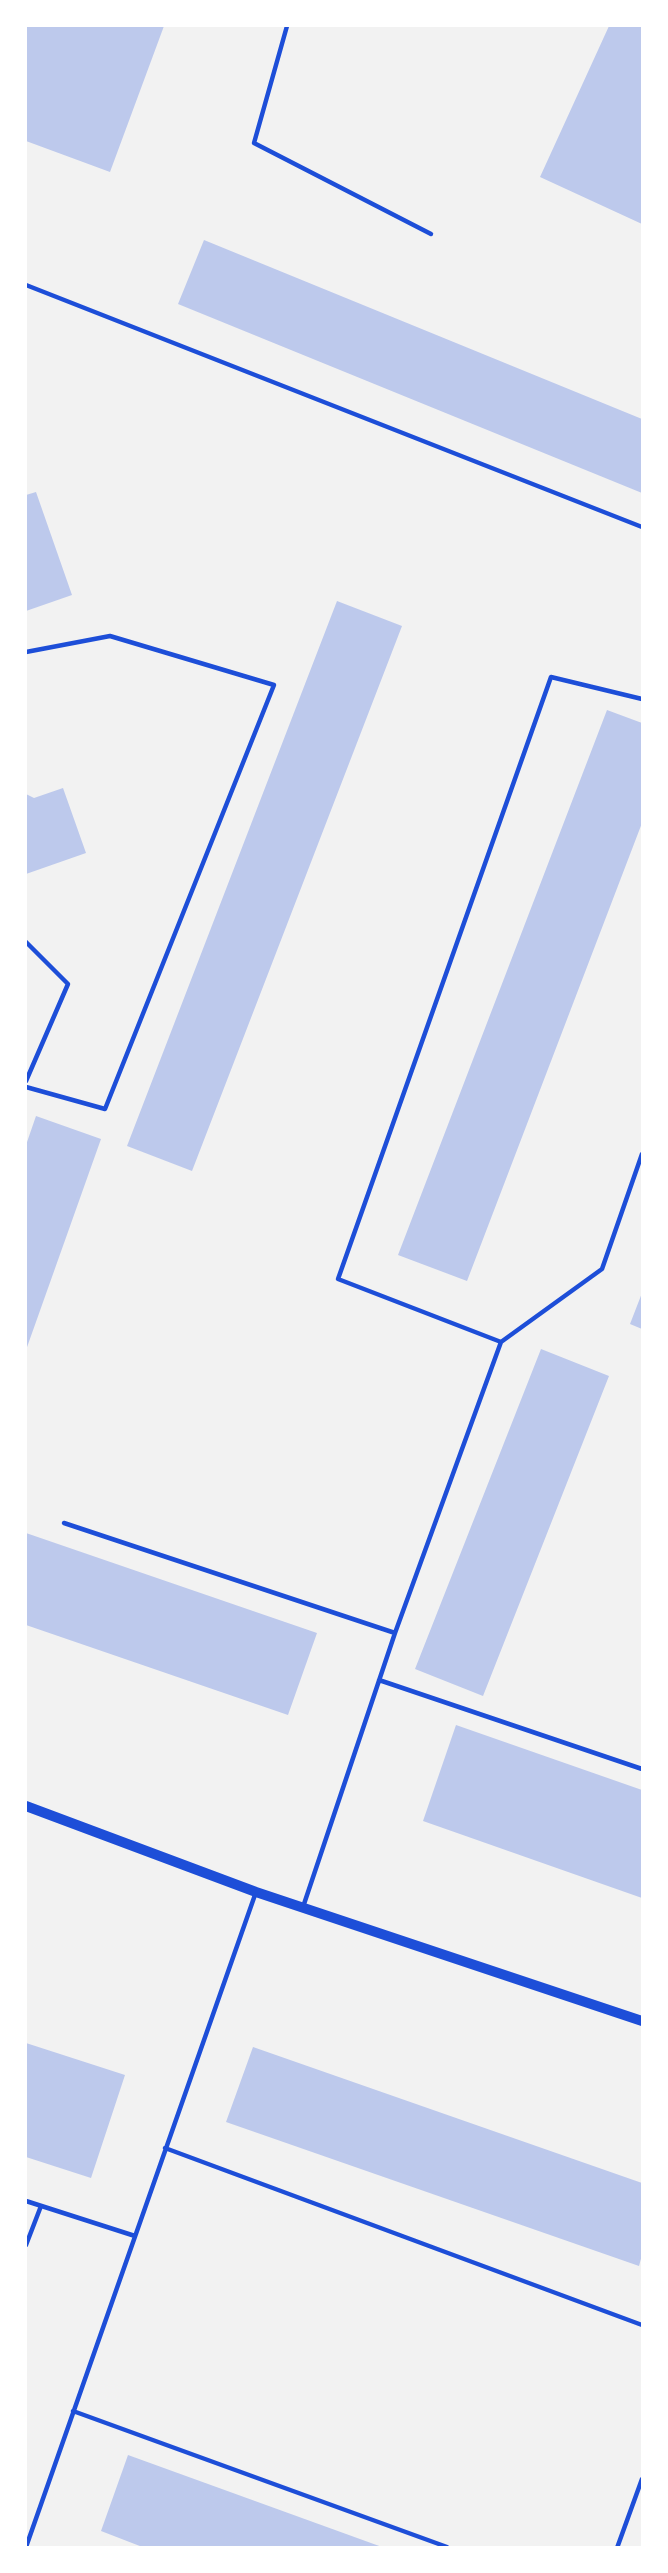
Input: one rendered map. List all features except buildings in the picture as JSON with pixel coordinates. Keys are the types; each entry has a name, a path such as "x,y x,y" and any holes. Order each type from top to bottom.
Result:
{"street":[{"path":"26,1806 256,1892 642,2021"}],"lane":[{"path":"287,26 254,143 431,234"},
{"path":"26,285 642,527"},
{"path":"26,652 110,636 274,685 105,1109 26,1087"},
{"path":"501,1342 338,1279 551,677 642,699"},
{"path":"26,942 68,984 26,1081"},
{"path":"303,1907 379,1680 501,1342 602,1269 642,1154"},
{"path":"64,1523 396,1633"},
{"path":"379,1680 642,1769"},
{"path":"26,2547 256,1892"},
{"path":"165,2148 642,2325"},
{"path":"26,2201 135,2236"},
{"path":"26,2245 41,2206"},
{"path":"73,2411 447,2547"},
{"path":"617,2547 642,2479"}]}
